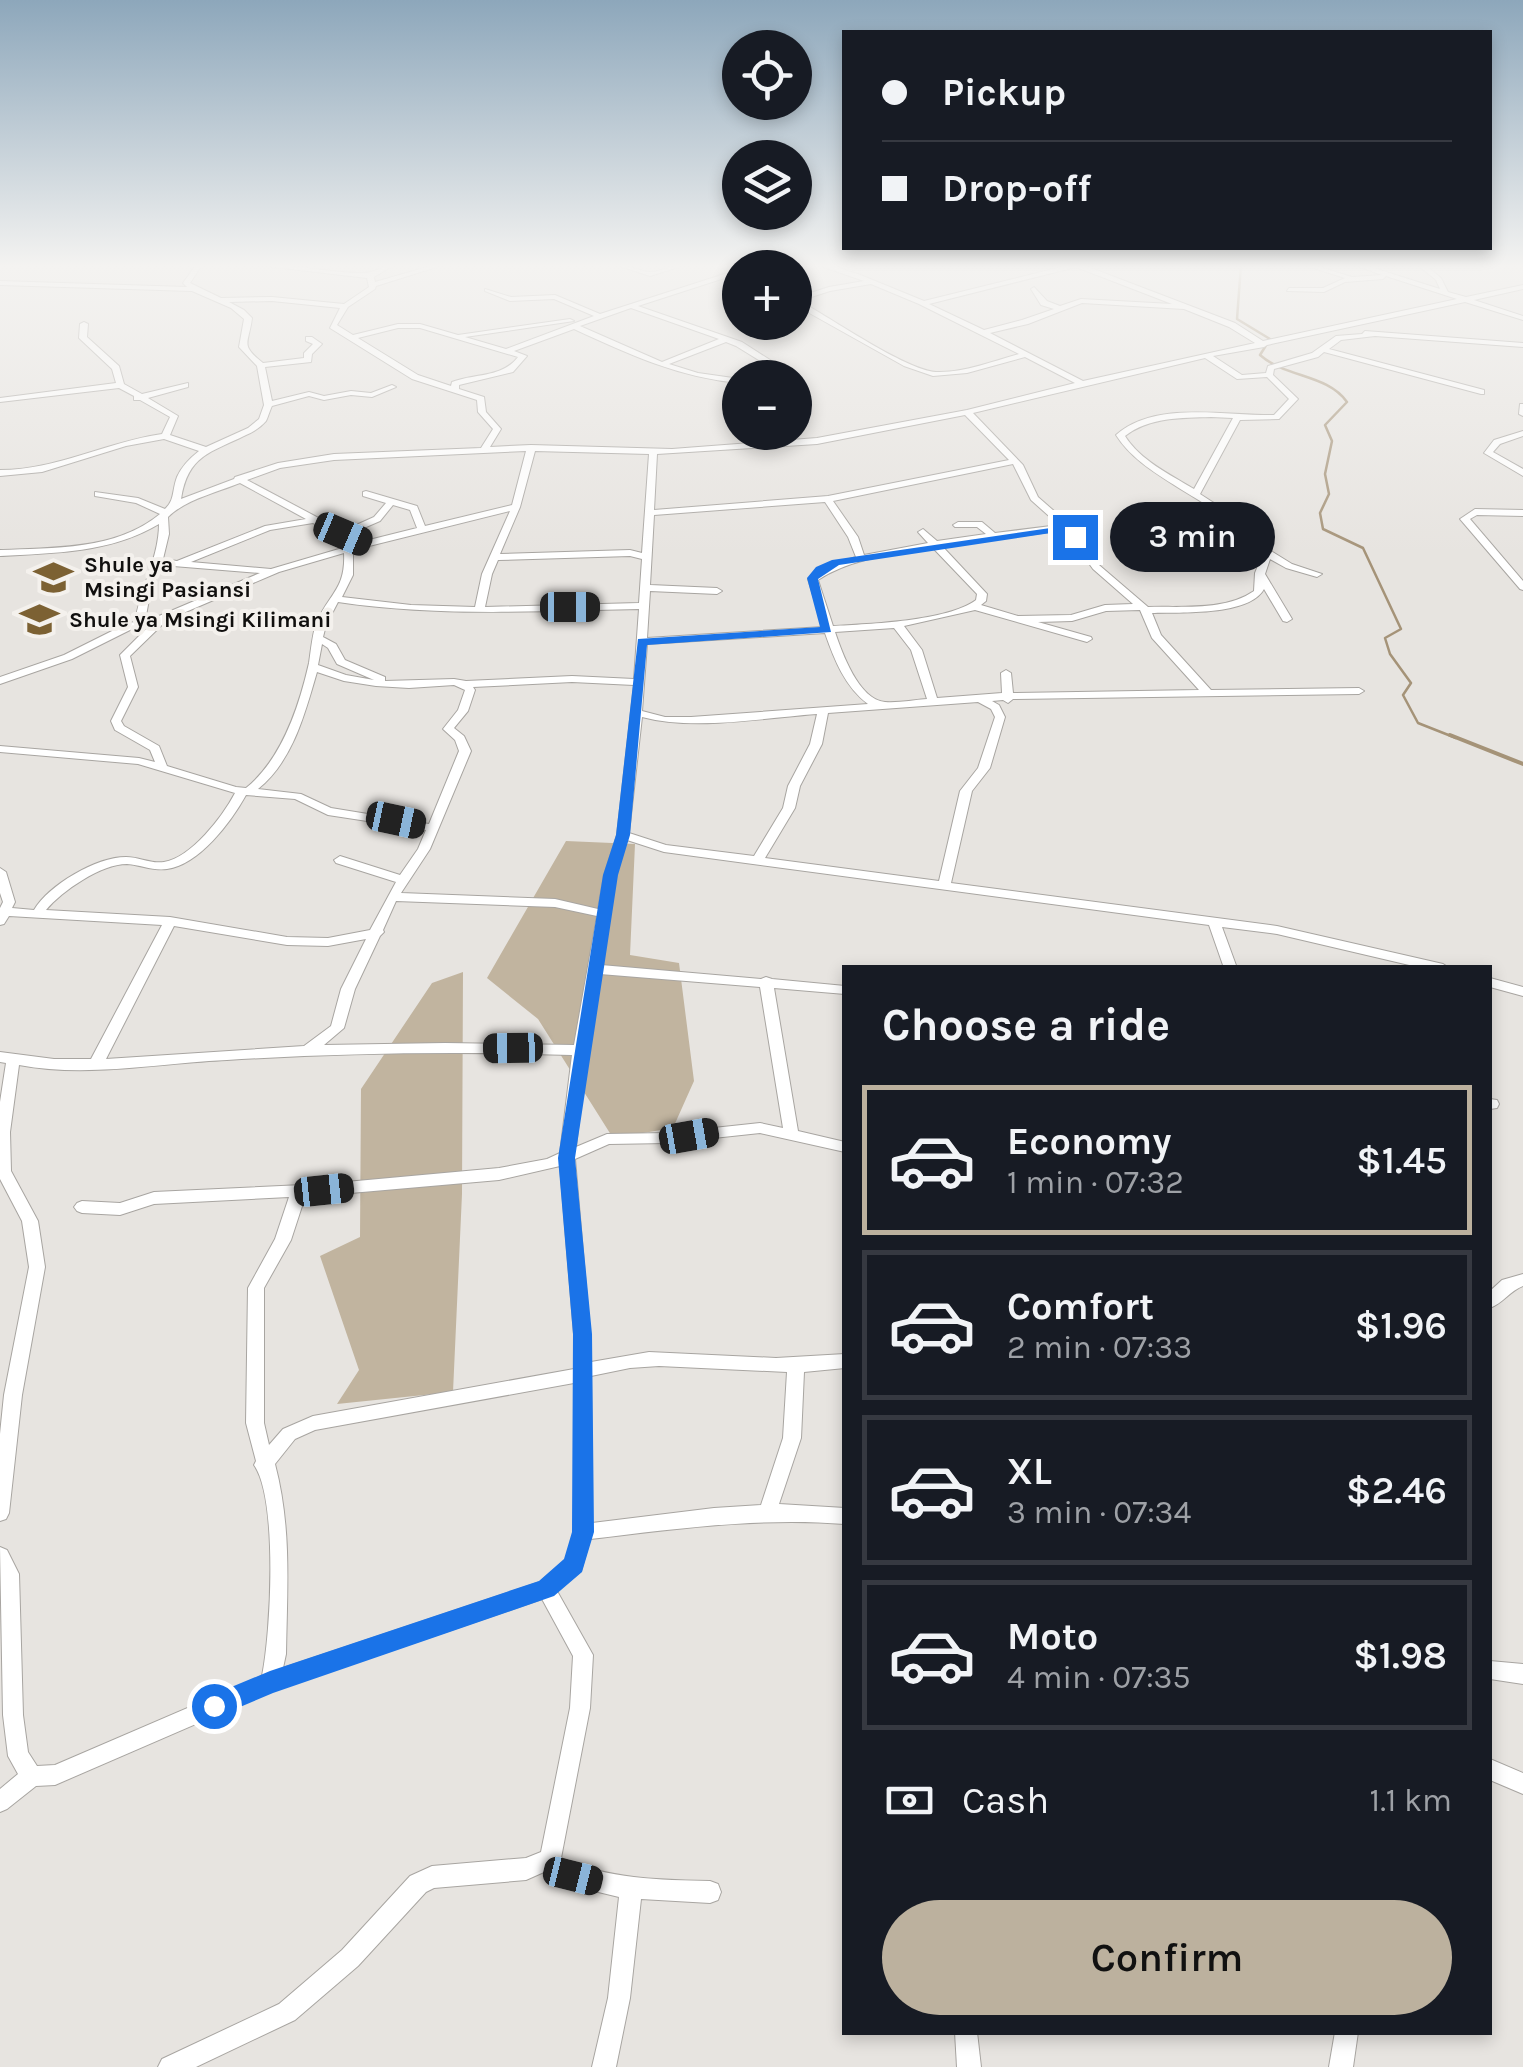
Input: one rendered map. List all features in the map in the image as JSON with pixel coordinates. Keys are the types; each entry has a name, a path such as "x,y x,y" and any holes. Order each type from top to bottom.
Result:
{"street":[{"path":"109,361 116,368 120,385 174,416 164,436"},
{"path":"176,504 180,475 204,449 243,435 263,418 268,404 260,365 255,361"},
{"path":"260,365 294,361"},
{"path":"391,361 415,377 481,399 486,418 496,426 484,450"},
{"path":"455,390 455,384 461,380 489,378 521,361"},
{"path":"654,361 722,380"},
{"path":"660,364 667,361"},
{"path":"900,361 909,368 941,374 997,361"},
{"path":"1038,361 1080,383"},
{"path":"812,442 966,412 1181,361"},
{"path":"1216,361 1240,377 1293,361"},
{"path":"1368,361 1481,392"},
{"path":"1272,369 1294,399 1276,417 1179,416 1128,428 1120,435 1125,446 1144,460 1249,528 1268,552 1290,566 1317,574"},
{"path":"0,400 120,385"},
{"path":"137,398 185,386"},
{"path":"268,404 310,394 324,398 351,393 372,395 392,386"},
{"path":"1523,406 1523,414"},
{"path":"966,412 1026,476 1034,498 1067,527 1096,566 1144,608 1156,636 1206,691"},
{"path":"1196,494 1239,416"},
{"path":"1523,433 1497,442 1488,454 1496,462 1523,473"},
{"path":"0,473 34,473 82,456 164,436 204,449"},
{"path":"480,608 487,574 516,507 531,448"},
{"path":"0,553 94,544 150,528 176,504 298,461 531,448 653,452 722,450"},
{"path":"0,1802 32,1776 54,1775 270,1682 546,1589 574,1565 583,1532 583,1372 566,1158 604,914 623,835 637,713 653,452"},
{"path":"649,513 828,499 1012,462"},
{"path":"238,479 291,505 310,521 364,544"},
{"path":"98,494 138,501 166,516"},
{"path":"366,494 414,508 422,530"},
{"path":"828,499 854,537 860,556"},
{"path":"343,534 377,519 390,502"},
{"path":"162,767 155,748 119,728 116,720 133,687 125,655 156,623 276,570 516,507"},
{"path":"1523,514 1475,512 1465,520 1523,587"},
{"path":"140,623 145,588 160,562 165,542 166,516"},
{"path":"177,564 268,528 310,521"},
{"path":"958,526 978,523 993,536"},
{"path":"880,706 860,693 827,630 813,578 828,566 860,556 1067,527"},
{"path":"923,532 982,594 976,606"},
{"path":"38,914 51,894 117,861 159,866 178,862 214,830 244,792 266,776 286,742 313,666 312,651 334,599 352,574 348,548"},
{"path":"1018,620 1072,618 1096,610 1242,602 1259,592 1260,573 1268,552"},
{"path":"495,557 616,553 648,558"},
{"path":"160,562 276,570"},
{"path":"1260,573 1287,619"},
{"path":"334,599 366,604 480,608 717,591"},
{"path":"642,641 896,624 976,606 1087,639"},
{"path":"0,681 68,657 140,623 156,623"},
{"path":"896,624 910,635 922,659 933,703"},
{"path":"318,638 332,646 340,662 392,685"},
{"path":"313,666 333,675 392,685 572,679 639,682"},
{"path":"1006,674 1011,696"},
{"path":"306,1052 336,1028 348,990 392,897 434,828 465,751 464,744 448,729 468,701 470,690 466,684"},
{"path":"637,713 665,720 691,720 1011,696 1359,692"},
{"path":"944,885 966,791 984,768 998,712 1011,696"},
{"path":"981,698 998,712"},
{"path":"757,861 790,808 794,786 816,744 823,709"},
{"path":"0,749 105,755 162,767 191,780 244,792 297,796 328,811 434,828"},
{"path":"623,835 664,848 1329,940 1431,965"},
{"path":"340,860 403,880"},
{"path":"0,872 8,890 2,917 38,914 170,921 288,941 328,942 378,932"},
{"path":"392,897 555,904 604,914"},
{"path":"97,1062 170,921"},
{"path":"1214,922 1230,965"},
{"path":"596,969 842,990"},
{"path":"766,981 791,1132"},
{"path":"1492,983 1523,992"},
{"path":"0,1513 13,1395 37,1267 30,1221 1,1171 7,1058 97,1062 306,1052 580,1050"},
{"path":"82,1206 120,1209 154,1198 299,1191 499,1174 566,1158 607,1138 667,1138 733,1129 791,1132 842,1146"},
{"path":"270,1682 276,1654 279,1548 275,1500 255,1423 256,1288 283,1240 299,1191"},
{"path":"1492,1299 1508,1284 1523,1280"},
{"path":"263,1464 289,1434 313,1422 632,1360 796,1368 842,1361"},
{"path":"767,1513 792,1438 796,1368"},
{"path":"583,1532 698,1516 842,1516"},
{"path":"0,1556 10,1574 13,1715 18,1756 32,1776"},
{"path":"170,2067 287,2012 350,1958 418,1884 432,1876 526,1870 546,1863 552,1852 580,1708 583,1655 546,1589"},
{"path":"1492,1670 1523,1674"},
{"path":"1492,1770 1523,1784"},
{"path":"546,1863 573,1876 631,1889 710,1892"},
{"path":"604,2067 619,1998 631,1889"},
{"path":"966,2035 969,2067"},
{"path":"1341,2067 1347,2035"}],"shaded area":[{"path":"566,841 635,844 630,955 679,963 694,1081 673,1128 613,1138 538,1019 487,978"},
{"path":"463,972 462,1194 453,1392 337,1404 359,1370 320,1256 360,1237 361,1089 432,983"}],"waterway":[{"path":"1269,361 1329,386 1347,402 1325,425 1332,441 1325,474 1329,494 1320,513 1323,529 1363,548 1401,629 1385,638 1390,654 1411,683 1403,695 1418,723 1456,738"},
{"path":"1450,735 1523,764"}],"place":[{"name":"Shule ya Msingi Pasiansi","path":"54,578"},
{"name":"Shule ya Msingi Kilimani","path":"39,620"}],"route":[{"path":"214,1706 270,1682 546,1589 574,1565 583,1532 584,1417 582,1334 566,1158 610,875 623,835 642,641 827,630 813,578 820,569 836,562 1067,527 1075,537"}]}
